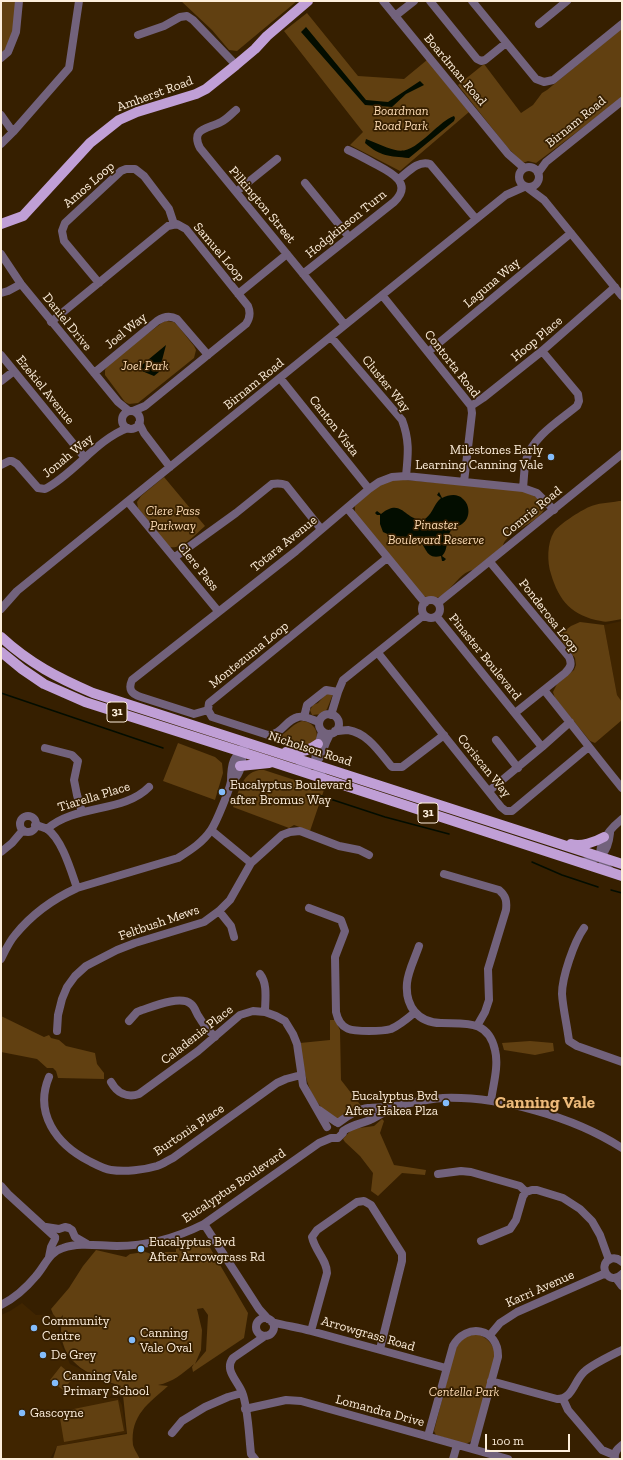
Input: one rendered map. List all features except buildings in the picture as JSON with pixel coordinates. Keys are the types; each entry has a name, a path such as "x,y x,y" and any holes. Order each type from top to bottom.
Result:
{"main road":[{"name":"Amherst Road","path":"1,224 23,216 90,143 118,120 137,112 196,94 222,77 253,44 267,36 308,1"},
{"name":"Amherst Road","path":"1,219 16,214 28,205 100,128 119,113 192,90 234,63"},
{"name":"Nicholson Road","path":"1,637 25,657 63,680 93,693 230,736 622,864"},
{"name":"Nicholson Road","path":"1,652 44,684 80,700 618,875"},
{"path":"263,747 276,748 288,752 300,752 309,750 318,744"},
{"path":"240,766 273,762"},
{"path":"517,830 534,830 577,846 595,841 607,835"}],"street":[{"path":"1,58 8,52 16,32 19,1"},
{"path":"1,144 69,68 79,1"},
{"name":"Boardman Road","path":"383,1 508,154 519,182 544,200 622,296"},
{"path":"395,16 414,1"},
{"path":"430,1 477,59 481,61 485,60 506,42"},
{"path":"472,1 536,79 544,82 553,80 622,24"},
{"path":"539,24 567,1"},
{"path":"138,35 164,26 180,17 188,16 234,63"},
{"name":"Birnam Road","path":"538,173 546,162 622,101"},
{"name":"Pilkington Street","path":"236,110 223,121 200,131 197,136 197,143 345,324"},
{"path":"1,115 13,132"},
{"name":"Hodgkinson Turn","path":"303,274 398,198 401,187 399,179 394,174 348,150"},
{"name":"Boardman Road","path":"508,154 527,167 537,170 539,180 537,183 544,200"},
{"path":"236,192 277,159"},
{"name":"Birnam Road","path":"527,167 546,162"},
{"path":"399,179 420,163 430,164 476,219"},
{"path":"518,177 520,171 527,167"},
{"name":"Amos Loop","path":"99,283 64,241 63,228 69,218 121,171 126,169 135,169 144,176 169,209 174,224"},
{"name":"Birnam Road","path":"506,195 518,177"},
{"path":"305,183 349,237"},
{"path":"526,187 533,186 537,183"},
{"name":"Birnam Road","path":"1,600 17,591 128,502 345,324 506,195 526,187"},
{"name":"Samuel Loop","path":"51,322 164,229 174,224 180,225 186,229 248,306 250,311 249,319 246,324 145,406 131,411"},
{"name":"Laguna Way","path":"428,352 571,233"},
{"name":"Daniel Drive","path":"1,254 21,284 51,322 118,402 131,411 136,412 135,424 144,433 170,467"},
{"path":"238,294 287,254"},
{"path":"1,293 21,284"},
{"name":"Hoop Place","path":"471,406 542,351 615,287"},
{"name":"Contorta Road","path":"382,295 471,406 472,413 464,482"},
{"name":"Joel Way","path":"94,373 165,316 172,316 177,319 208,355"},
{"name":"Cluster Way","path":"331,337 402,420 407,433 409,447 406,476"},
{"path":"522,488 526,460 531,448 539,437 577,406 579,401 578,394 542,351"},
{"name":"Ezekiel Avenue","path":"1,355 85,458"},
{"path":"1,381 14,371"},
{"name":"Canton Vista","path":"280,378 368,489"},
{"name":"Daniel Drive","path":"118,402 125,426 135,424"},
{"name":"Samuel Loop","path":"135,424 145,406"},
{"path":"122,419 126,412 131,411"},
{"name":"Jonah Way","path":"113,434 122,419"},
{"name":"Jonah Way","path":"1,465 9,461 15,462 38,488 45,489 113,434 135,424"},
{"name":"Comrie Road","path":"438,603 622,454"},
{"name":"Totara Avenue","path":"208,710 194,714 136,696 130,688 130,685 132,680 296,551 368,489 379,482 392,476 406,476 522,488 537,493 554,510"},
{"path":"175,557 236,513 272,484 280,483 286,485 321,529"},
{"name":"Clere Pass","path":"128,502 175,557 218,612"},
{"path":"347,508 425,603"},
{"name":"Montezuma Loop","path":"208,710 210,703 213,700 388,558"},
{"name":"Ponderosa Loop","path":"490,562 569,657 571,662 570,667 565,673 515,713"},
{"name":"Birnam Road","path":"1,609 17,591"},
{"path":"433,600 438,603 441,609 437,617 430,618 424,615 422,607 425,603 433,600"},
{"path":"331,715 343,680 424,615"},
{"name":"Pinaster Boulevard","path":"437,617 542,748"},
{"path":"1,647 15,658 22,669"},
{"name":"Coriscan Way","path":"378,653 506,811 512,811 589,748"},
{"path":"304,717 307,705 326,690 338,692"},
{"path":"544,690 622,788"},
{"path":"208,710 212,717 268,735 278,733 293,719 298,717 304,717 319,722 319,726 331,730 348,730 370,740 392,767 402,767 444,735"},
{"path":"319,722 325,716 331,715"},
{"path":"294,770 315,764 321,758 335,717 331,715"},
{"path":"489,791 542,748 570,722"},
{"path":"326,780 320,775 315,764 314,756 318,744 331,730"},
{"path":"230,736 238,743 242,752 243,761 236,778 231,782"},
{"path":"496,740 518,768"},
{"path":"1,959 14,936 40,910 65,893 77,888 178,858 191,850 211,830 218,816 231,782 230,776 234,759 242,752 250,748 263,747"},
{"path":"45,748 72,755 78,761 74,780 82,812"},
{"name":"Tiarella Place","path":"47,829 55,822 82,812 133,799 142,794 149,787"},
{"path":"23,830 20,823 26,816 33,818 35,825"},
{"path":"579,862 586,862 600,857 605,853 610,838 607,835 622,819"},
{"path":"35,825 47,829 61,847 77,888"},
{"path":"23,830 29,831 33,829 35,825"},
{"path":"1,852 12,843 23,830"},
{"path":"211,830 251,863"},
{"name":"Feltbush Mews","path":"57,1031 58,1015 67,987 75,976 86,966 134,943 204,922 219,911 230,900 251,863 282,835 293,831 304,832 338,846 359,850 369,855"},
{"path":"600,857 608,869 618,875"},
{"path":"444,874 498,890 504,894 507,903 488,969 489,1000 478,1026"},
{"path":"309,908 341,920 345,931 336,957 336,1012 342,1025 347,1029 355,1031 379,1032 402,1024 414,1014"},
{"path":"219,911 231,926 234,937"},
{"path":"584,928 578,937 564,978 562,993 569,1041 577,1046 622,1062"},
{"path":"419,946 407,981 406,994 409,1004 414,1014 426,1021 440,1023 462,1022 478,1026 488,1035 492,1042 496,1056 491,1101"},
{"path":"260,974 263,977 265,986 265,1012"},
{"path":"129,1021 134,1015 142,1010 183,1000 193,1006 200,1020 215,1037"},
{"name":"Caladenia Place","path":"111,1082 121,1093 132,1096 139,1094 192,1056 240,1015 253,1011 265,1012 284,1021 293,1034 297,1044 303,1085 317,1108 328,1132"},
{"name":"Burtonia Place","path":"50,1077 46,1086 44,1098 45,1112 55,1133 64,1145 78,1155 111,1170 157,1166 173,1158 277,1084 286,1079 301,1075"},
{"name":"Eucalyptus Boulevard","path":"1,1186 22,1208 46,1227 55,1238 59,1246 87,1244 116,1246 145,1244 164,1240 185,1234 204,1224 319,1142 328,1132 332,1123 337,1122 362,1109 394,1107 441,1098 466,1098 491,1101 579,1125 600,1134 622,1148"},
{"name":"Eucalyptus Boulevard","path":"328,1132 338,1138 343,1134 343,1131 353,1124 360,1124 394,1107"},
{"name":"Caladenia Place","path":"317,1108 337,1122"},
{"path":"337,1122 342,1125 343,1131"},
{"path":"438,1174 461,1171 471,1172 520,1186 526,1192"},
{"path":"481,1241 510,1229 516,1220 521,1200 526,1192 537,1190 563,1198 580,1209 592,1221 600,1235 610,1260"},
{"path":"311,1330 327,1269 314,1246 312,1237 317,1230 345,1210 357,1202 364,1201 371,1205 402,1254 402,1261 380,1349"},
{"name":"Arrowgrass Road","path":"204,1224 259,1310 270,1320 283,1326 290,1325 311,1330 446,1368"},
{"name":"Eucalyptus Boulevard","path":"46,1227 59,1229 65,1227 69,1228 72,1230 75,1237 87,1244"},
{"path":"49,1257 56,1232 59,1229"},
{"path":"1,1305 28,1285 49,1257 56,1250 73,1243 75,1237"},
{"path":"622,1262 616,1258 607,1262 604,1267 606,1274 610,1277 619,1276 622,1286"},
{"name":"Karri Avenue","path":"490,1335 500,1323 517,1312 606,1274"},
{"path":"254,1343 259,1310"},
{"path":"258,1320 264,1318 270,1320 274,1325 273,1331"},
{"path":"255,1459 251,1454 242,1392 230,1369 230,1362 254,1343 283,1326"},
{"path":"256,1330 257,1333 265,1336"},
{"path":"428,1436 453,1346 464,1334 473,1331 484,1332 490,1335 495,1341 498,1357 473,1449"},
{"path":"491,1381 557,1399 563,1399 568,1396 584,1372 622,1350"},
{"path":"172,1433 182,1421 205,1407 242,1392"},
{"path":"563,1399 568,1410 602,1450 615,1457 616,1450 622,1445"},
{"name":"Lomandra Drive","path":"245,1409 286,1400 301,1401 508,1459"},
{"path":"453,1459 457,1445"}],"shaded area":[{"path":"306,27 366,100 388,102 420,81 424,85 406,94 392,107 365,105 301,32"},
{"path":"454,116 454,121 409,158 381,153 365,143 366,139 396,150 402,151 409,149 424,139 446,120"},
{"path":"166,345 159,372 154,376 137,369"},
{"path":"439,492 442,498 453,495 461,497 468,508 468,515 465,521 453,528 450,532 446,550 442,556 446,559 444,561 442,561 441,556 436,557 429,554 417,538 392,536 383,532 380,524 380,515 375,513 377,511 381,514 388,509 399,508 411,517 423,520 428,516 441,498 437,495"},
{"path":"622,621 622,702 617,695 604,625"},
{"name":"Canning Vale Primary School","path":"22,1303 36,1315 53,1314 58,1320 60,1342 70,1364 118,1387 109,1398 118,1398 122,1405 126,1433 57,1446 50,1459 1,1459 1,1315"}],"green space":[{"path":"1,1 18,1 15,32 1,57"},
{"path":"181,1 297,1 237,51 229,50 212,30"},
{"name":"Boardman Road Park","path":"307,13 358,76 404,79 427,60 469,112 400,171 350,145 363,132 284,31"},
{"path":"622,28 622,98 536,163 528,161 523,163 507,147 458,85 484,64 521,113 533,105 542,93"},
{"name":"Joel Park","path":"166,321 174,322 194,346 196,350 194,358 138,403 129,404 125,402 105,375 105,370 110,362"},
{"name":"Clere Pass Parkway","path":"164,477 205,526 184,544 174,547 169,547 138,508 137,502 141,496"},
{"name":"Pinaster Boulevard Reserve","path":"394,479 520,490 537,498 544,505 543,512 536,519 507,539 503,546 473,570 460,577 443,594 437,598 430,598 422,595 355,513 355,506 374,488"},
{"path":"622,501 622,619 603,622 582,615 568,606 554,584 548,558 549,547 554,532 564,522 592,506"},
{"path":"580,622 604,625 617,695 622,702 622,720 595,743 590,741 555,698 553,692 557,684 574,670 576,665 575,658 558,636 571,626"},
{"path":"327,693 333,694 327,709 323,714 312,715 310,710 313,705 318,703"},
{"path":"302,721 306,721 312,725 316,731 317,738 315,742 296,749 274,739 278,738 294,725"},
{"path":"178,743 215,757 222,763 223,773 215,800 163,781"},
{"path":"259,770 264,770 316,787 325,787 310,831 294,825 289,828 233,807 244,780 248,775"},
{"path":"1,1016 44,1037 49,1035 51,1038 59,1040 66,1046 95,1053 97,1064 104,1073 104,1079 58,1078 56,1071 53,1068 47,1068 37,1059 1,1052"},
{"path":"330,1020 335,1020 340,1030 341,1080 362,1107 346,1116 338,1118 335,1118 329,1114 315,1099 307,1082 300,1043 330,1040"},
{"path":"530,1041 553,1043 554,1051 535,1055 504,1050 502,1043"},
{"path":"382,1119 384,1121 380,1133 394,1165 426,1170 425,1175 402,1173 378,1196 371,1191 373,1173 360,1156 343,1139 352,1129 374,1126"},
{"path":"196,1240 209,1246 248,1313 244,1338 193,1372 192,1367 194,1364 173,1380 158,1385 168,1386 142,1411 135,1426 133,1445 140,1459 53,1459 57,1446 127,1434 123,1395 113,1396 121,1386 90,1374 73,1361 67,1353 63,1343 61,1331 63,1315 58,1320 51,1309 69,1288 83,1266 96,1250 126,1257 130,1254 145,1252 156,1255 164,1252 176,1252 176,1249","holes":["203,1308 208,1315 206,1351 195,1364 201,1350 202,1330 197,1309"]},
{"name":"Centella Park","path":"477,1334 490,1342 496,1355 473,1439 465,1444 436,1435 434,1431 455,1349 464,1337"},
{"path":"61,1366 74,1377 63,1390 50,1380"},
{"path":"118,1400 124,1431 64,1442 59,1412"}],"waterway":[{"path":"1,693 163,748"},
{"path":"318,795 385,817 449,834"},
{"path":"532,862 562,875 598,887"},
{"path":"611,890 622,893"}],"place":[{"name":"Milestones Early Learning Canning Vale","path":"551,457"},
{"name":"Eucalyptus Boulevard after Bromus Way","path":"222,792"},
{"name":"Eucalyptus Bvd After Hakea Plza","path":"446,1103"},
{"name":"Eucalyptus Bvd After Arrowgrass Rd","path":"141,1249"},
{"name":"Community Centre","path":"34,1328"},
{"name":"Canning Vale Oval","path":"132,1340"},
{"name":"De Grey","path":"43,1355"},
{"name":"Canning Vale Primary School","path":"55,1383"},
{"name":"Gascoyne","path":"22,1413"}],"district":[{"name":"Canning Vale","path":"545,1103"}]}
